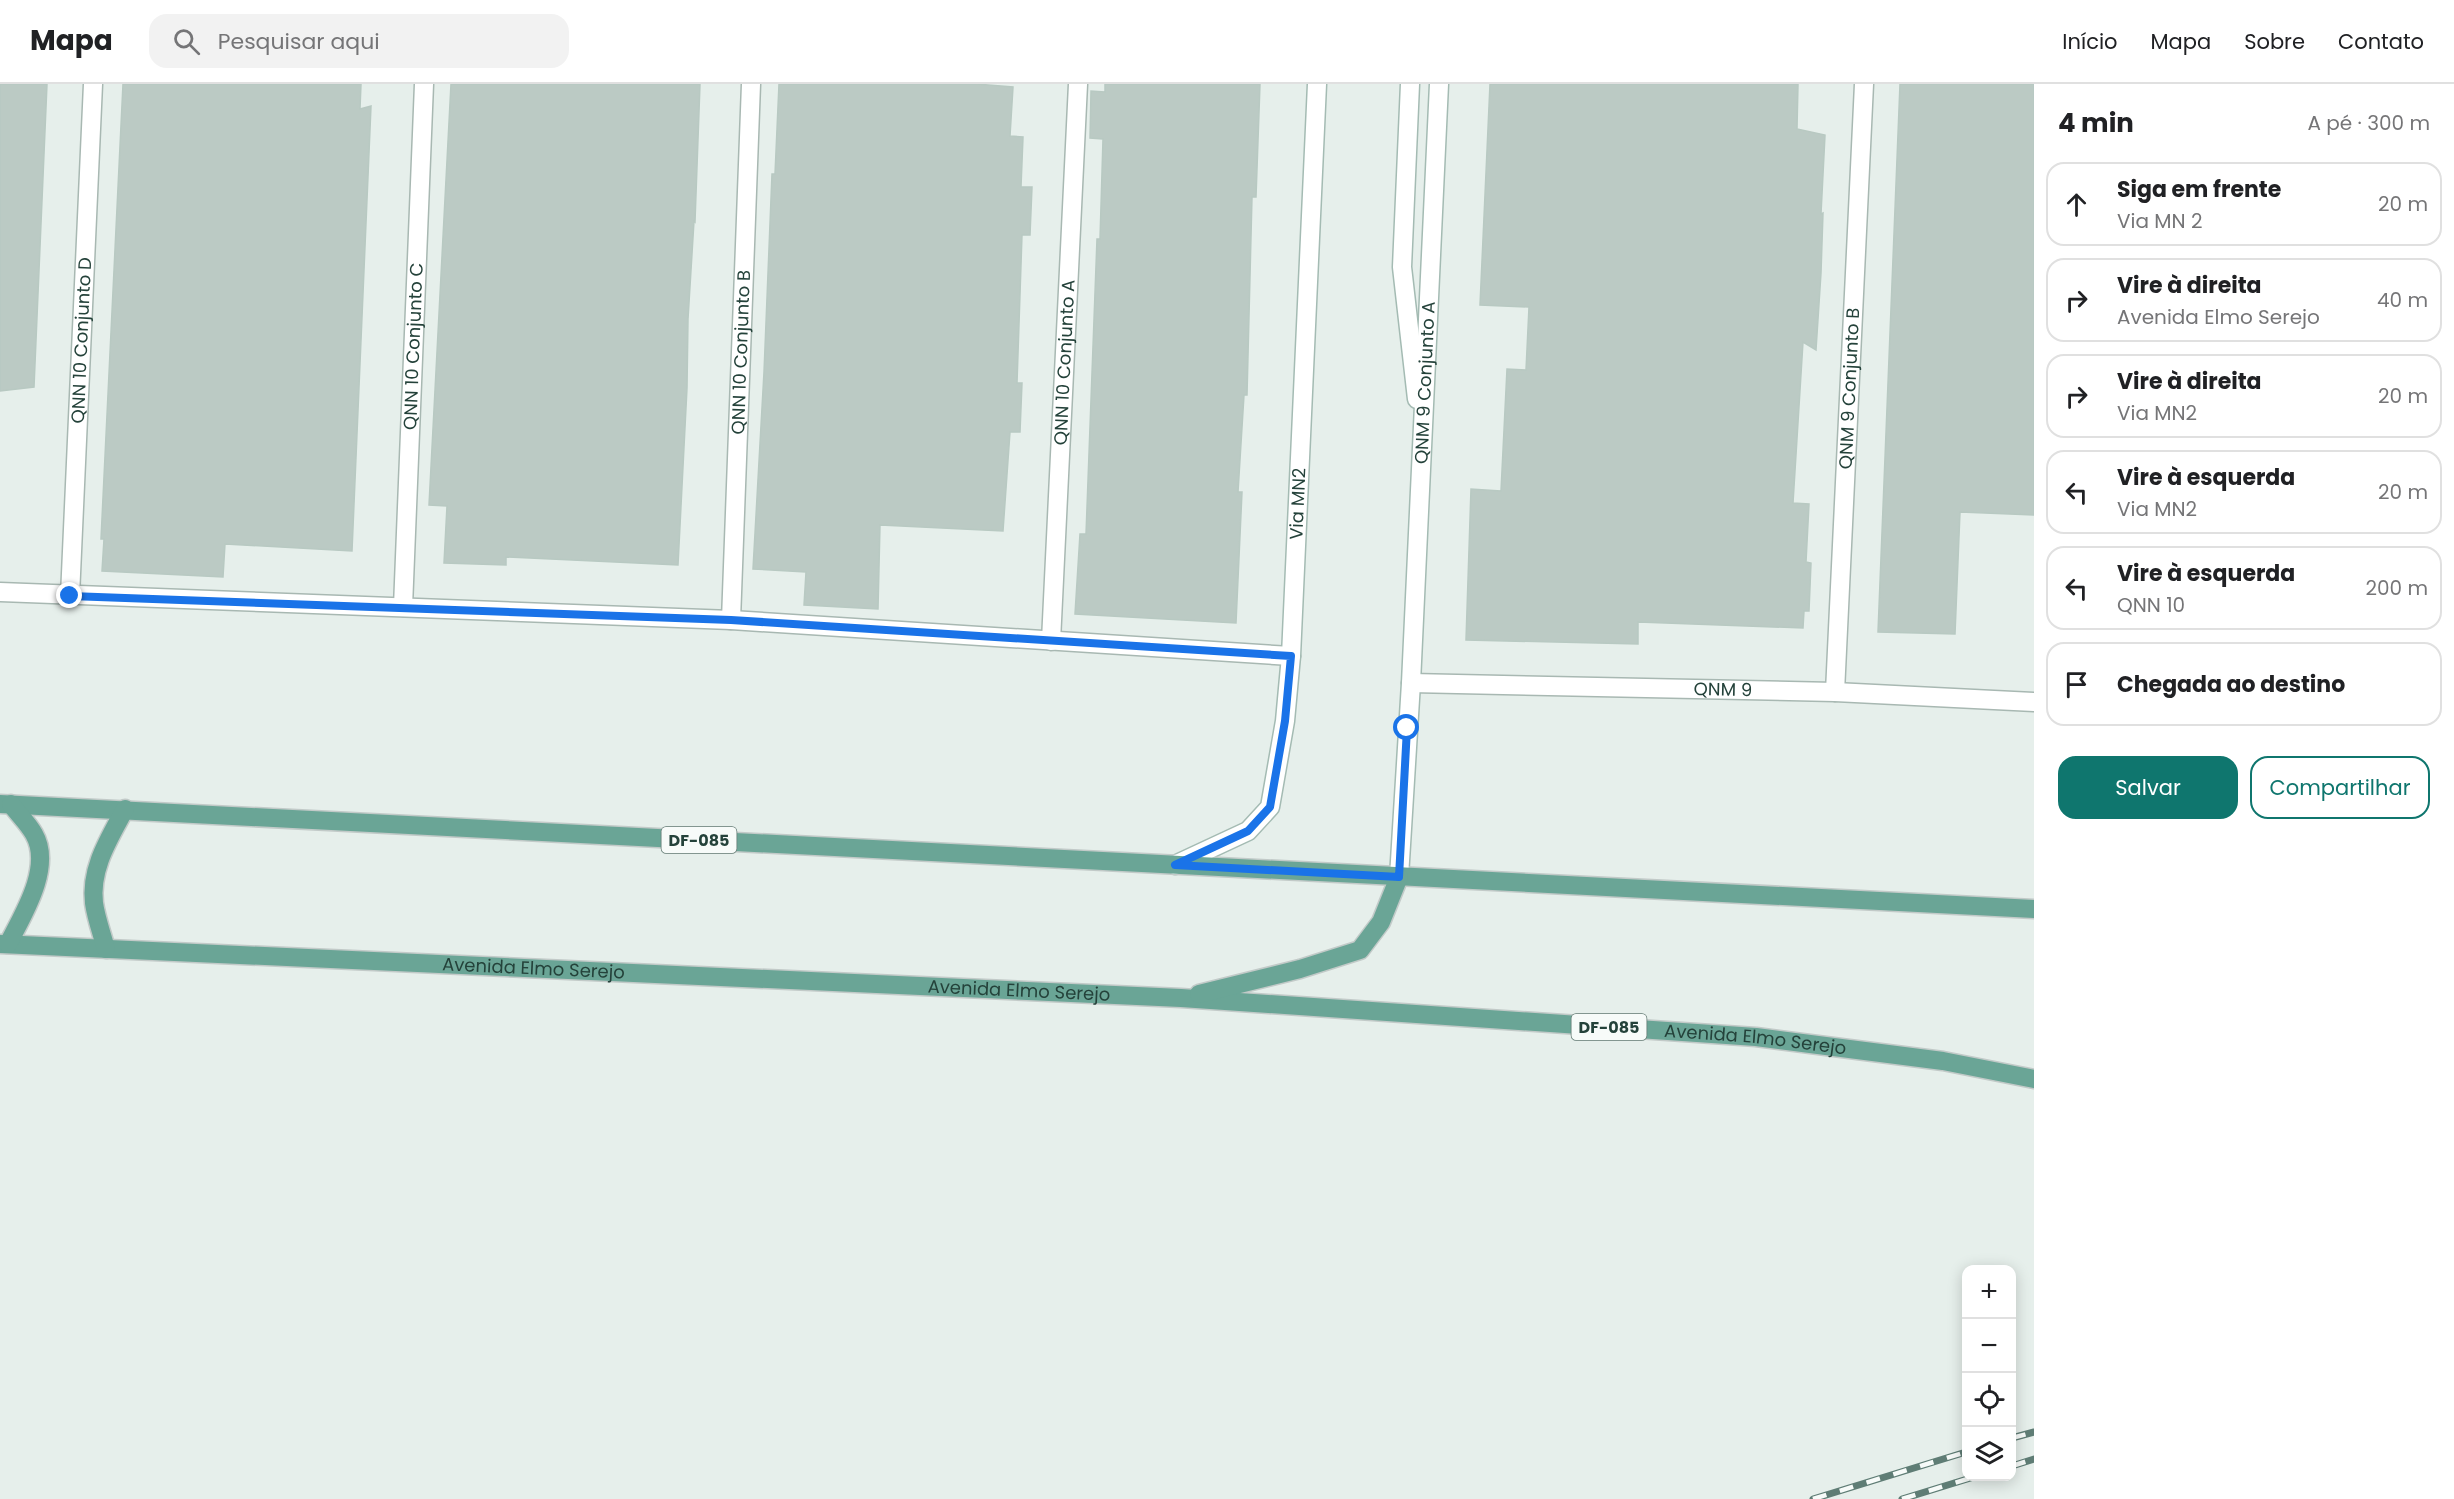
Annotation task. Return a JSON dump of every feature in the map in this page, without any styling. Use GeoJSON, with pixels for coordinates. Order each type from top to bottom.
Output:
{"type":"FeatureCollection","features":[{"type":"Feature","properties":{"kind":"main road","name":"DF-085"},"geometry":{"type":"LineString","coordinates":[[5,804],[2034,909]]}},
{"type":"Feature","properties":{"kind":"main road"},"geometry":{"type":"LineString","coordinates":[[4,944],[32,897],[39,863],[35,835],[5,804]]}},
{"type":"Feature","properties":{"kind":"main road"},"geometry":{"type":"LineString","coordinates":[[106,949],[94,904],[94,883],[99,858],[125,809]]}},
{"type":"Feature","properties":{"kind":"main road"},"geometry":{"type":"LineString","coordinates":[[1181,998],[1300,969],[1360,950],[1381,922],[1399,877]]}},
{"type":"Feature","properties":{"kind":"main road","name":"Avenida Elmo Serejo"},"geometry":{"type":"LineString","coordinates":[[4,944],[1181,998],[1756,1037],[1943,1061],[2034,1079]]}},
{"type":"Feature","properties":{"kind":"street","name":"QNN 10 Conjunto D"},"geometry":{"type":"LineString","coordinates":[[70,596],[93,84]]}},
{"type":"Feature","properties":{"kind":"street","name":"QNN 10 Conjunto C"},"geometry":{"type":"LineString","coordinates":[[403,607],[424,84]]}},
{"type":"Feature","properties":{"kind":"street","name":"QNN 10 Conjunto B"},"geometry":{"type":"LineString","coordinates":[[731,620],[751,84]]}},
{"type":"Feature","properties":{"kind":"street","name":"QNN 10 Conjunto A"},"geometry":{"type":"LineString","coordinates":[[1051,640],[1078,84]]}},
{"type":"Feature","properties":{"kind":"street","name":"Via MN2"},"geometry":{"type":"LineString","coordinates":[[1175,865],[1248,831],[1270,807],[1285,721],[1291,656],[1317,84]]}},
{"type":"Feature","properties":{"kind":"street"},"geometry":{"type":"LineString","coordinates":[[1410,84],[1402,267],[1423,455]]}},
{"type":"Feature","properties":{"kind":"street","name":"QNM 9 Conjunto A"},"geometry":{"type":"LineString","coordinates":[[1399,877],[1412,683],[1439,84]]}},
{"type":"Feature","properties":{"kind":"street","name":"QNM 9 Conjunto B"},"geometry":{"type":"LineString","coordinates":[[1835,692],[1864,84]]}},
{"type":"Feature","properties":{"kind":"street"},"geometry":{"type":"LineString","coordinates":[[0,592],[731,620],[1291,656]]}},
{"type":"Feature","properties":{"kind":"street","name":"QNM 9"},"geometry":{"type":"LineString","coordinates":[[1412,683],[1835,692],[2034,702]]}},
{"type":"Feature","properties":{"kind":"building"},"geometry":{"type":"Polygon","coordinates":[[[0,84],[47,84],[34,387],[0,391],[0,84]]]}},
{"type":"Feature","properties":{"kind":"building"},"geometry":{"type":"Polygon","coordinates":[[[123,84],[361,84],[360,109],[371,106],[352,551],[225,544],[223,577],[102,571],[104,539],[101,539],[123,84]]]}},
{"type":"Feature","properties":{"kind":"building"},"geometry":{"type":"Polygon","coordinates":[[[451,84],[700,84],[678,565],[506,557],[506,565],[444,563],[447,506],[429,505],[451,84]]]}},
{"type":"Feature","properties":{"kind":"building"},"geometry":{"type":"Polygon","coordinates":[[[779,84],[976,84],[1013,87],[1010,136],[1023,137],[1021,187],[1032,187],[1030,235],[1022,235],[1017,383],[1022,383],[1020,432],[1010,432],[1003,531],[880,525],[878,609],[804,605],[806,572],[753,569],[772,174],[775,174],[779,84]]]}},
{"type":"Feature","properties":{"kind":"building"},"geometry":{"type":"Polygon","coordinates":[[[1105,84],[1260,84],[1256,197],[1252,197],[1247,395],[1244,395],[1238,492],[1242,492],[1236,623],[1075,614],[1080,534],[1086,534],[1097,239],[1100,239],[1103,139],[1090,138],[1091,91],[1105,92],[1105,84]]]}},
{"type":"Feature","properties":{"kind":"building"},"geometry":{"type":"Polygon","coordinates":[[[1490,84],[1798,84],[1797,129],[1825,135],[1816,350],[1803,342],[1793,503],[1809,504],[1806,562],[1811,563],[1809,611],[1804,611],[1803,628],[1638,622],[1638,644],[1466,640],[1471,489],[1501,491],[1507,369],[1526,370],[1529,307],[1480,305],[1490,84]]]}},
{"type":"Feature","properties":{"kind":"building"},"geometry":{"type":"Polygon","coordinates":[[[1900,84],[2034,84],[2034,515],[1960,512],[1955,634],[1878,632],[1900,84]]]}},
{"type":"Feature","properties":{"kind":"railway"},"geometry":{"type":"LineString","coordinates":[[2016,1437],[2034,1432]]}},
{"type":"Feature","properties":{"kind":"railway"},"geometry":{"type":"LineString","coordinates":[[1813,1499],[1962,1453]]}},
{"type":"Feature","properties":{"kind":"railway"},"geometry":{"type":"LineString","coordinates":[[2016,1465],[2034,1459]]}},
{"type":"Feature","properties":{"kind":"railway"},"geometry":{"type":"LineString","coordinates":[[1902,1499],[1962,1481]]}},
{"type":"Feature","properties":{"kind":"route"},"geometry":{"type":"LineString","coordinates":[[70,596],[731,620],[1291,656],[1285,721],[1270,807],[1248,831],[1175,865],[1399,877],[1407,728]]}}]}
